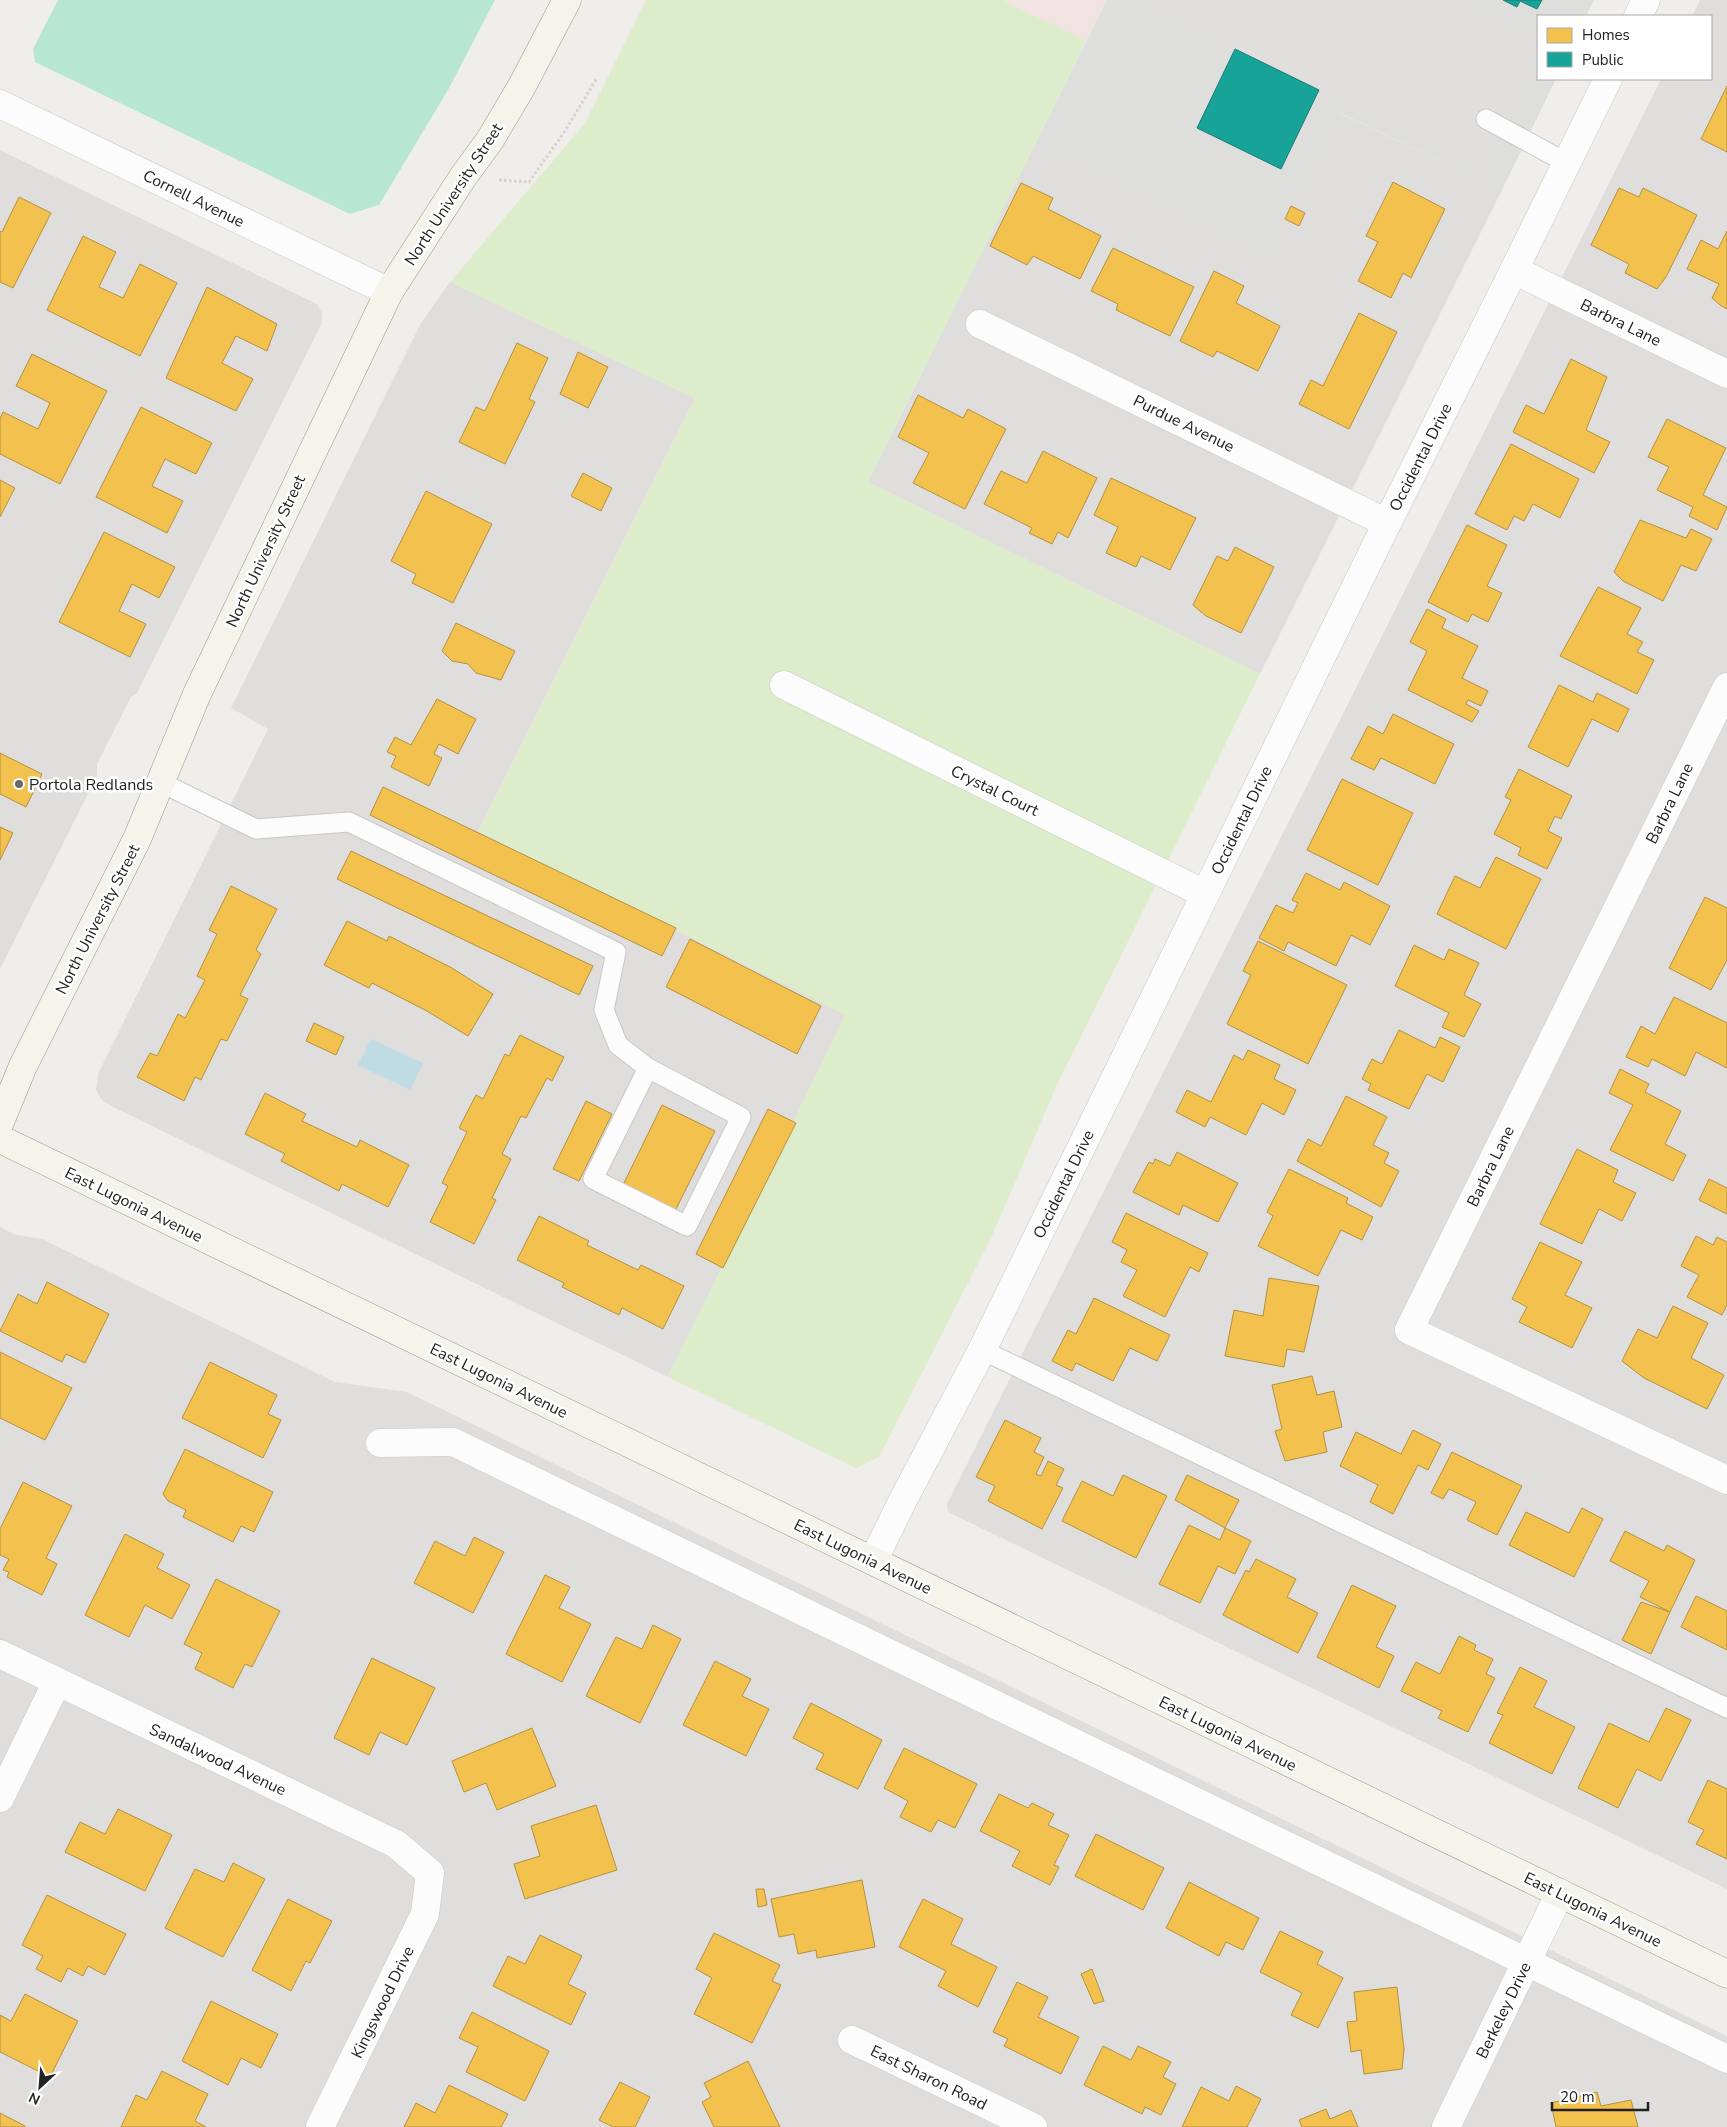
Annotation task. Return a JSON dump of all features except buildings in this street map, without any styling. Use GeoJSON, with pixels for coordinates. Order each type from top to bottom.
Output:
{"type":"FeatureCollection","features":[{"type":"Feature","properties":{"kind":"main road","name":"North University Street"},"geometry":{"type":"LineString","coordinates":[[0,1122],[23,1066],[137,839],[162,783],[170,755],[197,694],[388,292],[463,177],[490,140],[522,86],[567,0]]}},
{"type":"Feature","properties":{"kind":"main road","name":"East Lugonia Avenue"},"geometry":{"type":"LineString","coordinates":[[0,1139],[1727,1974]]}},
{"type":"Feature","properties":{"kind":"street"},"geometry":{"type":"LineString","coordinates":[[1638,15],[1646,0]]}},
{"type":"Feature","properties":{"kind":"street","name":"Occidental Drive"},"geometry":{"type":"LineString","coordinates":[[873,1561],[982,1350],[1387,523],[1608,80]]}},
{"type":"Feature","properties":{"kind":"street","name":"Cornell Avenue"},"geometry":{"type":"LineString","coordinates":[[0,104],[388,292]]}},
{"type":"Feature","properties":{"kind":"street","name":"Barbra Lane"},"geometry":{"type":"LineString","coordinates":[[1514,270],[1727,374]]}},
{"type":"Feature","properties":{"kind":"street","name":"Purdue Avenue"},"geometry":{"type":"LineString","coordinates":[[980,324],[1387,523]]}},
{"type":"Feature","properties":{"kind":"street","name":"Crystal Court"},"geometry":{"type":"LineString","coordinates":[[784,685],[1205,894]]}},
{"type":"Feature","properties":{"kind":"street","name":"Barbra Lane"},"geometry":{"type":"LineString","coordinates":[[1727,687],[1409,1330],[1727,1480]]}},
{"type":"Feature","properties":{"kind":"street"},"geometry":{"type":"LineString","coordinates":[[380,1443],[453,1442],[1727,2058]]}},
{"type":"Feature","properties":{"kind":"street","name":"Sandalwood Avenue"},"geometry":{"type":"LineString","coordinates":[[0,1654],[396,1844],[430,1873]]}},
{"type":"Feature","properties":{"kind":"street"},"geometry":{"type":"LineString","coordinates":[[0,1798],[57,1682]]}},
{"type":"Feature","properties":{"kind":"street","name":"Kingswood Drive"},"geometry":{"type":"LineString","coordinates":[[320,2127],[425,1914],[430,1873]]}},
{"type":"Feature","properties":{"kind":"street","name":"Berkeley Drive"},"geometry":{"type":"LineString","coordinates":[[1446,2127],[1560,1893]]}},
{"type":"Feature","properties":{"kind":"street","name":"East Sharon Road"},"geometry":{"type":"LineString","coordinates":[[852,2040],[1033,2127]]}},
{"type":"Feature","properties":{"kind":"lane"},"geometry":{"type":"LineString","coordinates":[[1486,119],[1567,163]]}},
{"type":"Feature","properties":{"kind":"lane"},"geometry":{"type":"LineString","coordinates":[[162,783],[256,830],[349,822],[616,952],[604,1010],[618,1044],[648,1068],[741,1118],[687,1226],[593,1180],[648,1068]]}},
{"type":"Feature","properties":{"kind":"lane"},"geometry":{"type":"LineString","coordinates":[[982,1350],[1727,1708]]}},
{"type":"Feature","properties":{"kind":"path"},"geometry":{"type":"LineString","coordinates":[[463,177],[529,182],[597,78]]}},
{"type":"Feature","properties":{"kind":"shaded area"},"geometry":{"type":"Polygon","coordinates":[[[1002,0],[1107,0],[1086,41],[1002,0]]]}},
{"type":"Feature","properties":{"kind":"shaded area"},"geometry":{"type":"Polygon","coordinates":[[[1107,0],[1594,0],[1586,15],[1537,15],[1537,80],[1556,80],[1502,190],[1340,113],[1266,257],[1035,144],[1107,0]]]}},
{"type":"Feature","properties":{"kind":"shaded area"},"geometry":{"type":"Polygon","coordinates":[[[1130,0],[1456,0],[1537,40],[1537,72],[1485,175],[1130,0]]]}},
{"type":"Feature","properties":{"kind":"shaded area"},"geometry":{"type":"Polygon","coordinates":[[[1700,0],[1727,0],[1727,1889],[948,1512],[947,1504],[1660,80],[1712,80],[1712,15],[1692,15],[1700,0]]]}},
{"type":"Feature","properties":{"kind":"shaded area"},"geometry":{"type":"Polygon","coordinates":[[[1339,113],[1502,190],[1260,674],[868,482],[1035,144],[1266,257],[1339,113]]]}},
{"type":"Feature","properties":{"kind":"shaded area"},"geometry":{"type":"Polygon","coordinates":[[[0,150],[317,304],[322,313],[322,323],[137,693],[131,697],[97,764],[97,776],[0,969],[0,150]]]}},
{"type":"Feature","properties":{"kind":"shaded area"},"geometry":{"type":"Polygon","coordinates":[[[450,282],[695,398],[478,831],[846,1015],[668,1377],[113,1107],[102,1100],[96,1090],[98,1074],[268,729],[231,708],[421,323],[450,282]]]}},
{"type":"Feature","properties":{"kind":"shaded area"},"geometry":{"type":"Polygon","coordinates":[[[0,1227],[16,1235],[42,1239],[335,1382],[407,1392],[1727,2036],[1727,2127],[0,2127],[0,1227]]]}},
{"type":"Feature","properties":{"kind":"green space"},"geometry":{"type":"Polygon","coordinates":[[[58,0],[495,0],[448,90],[379,205],[350,214],[35,62],[33,49],[58,0]]]}},
{"type":"Feature","properties":{"kind":"green space"},"geometry":{"type":"Polygon","coordinates":[[[646,0],[1002,0],[1086,41],[868,482],[1260,674],[1057,1085],[991,1238],[879,1457],[856,1468],[668,1377],[845,1015],[478,831],[695,398],[450,282],[585,123],[646,0]]]}},
{"type":"Feature","properties":{"kind":"water"},"geometry":{"type":"Polygon","coordinates":[[[371,1039],[423,1063],[410,1090],[358,1065],[371,1039]]]}},
{"type":"Feature","properties":{"kind":"place","name":"Portola Redlands"},"geometry":{"type":"Point","coordinates":[19,784]}}]}
